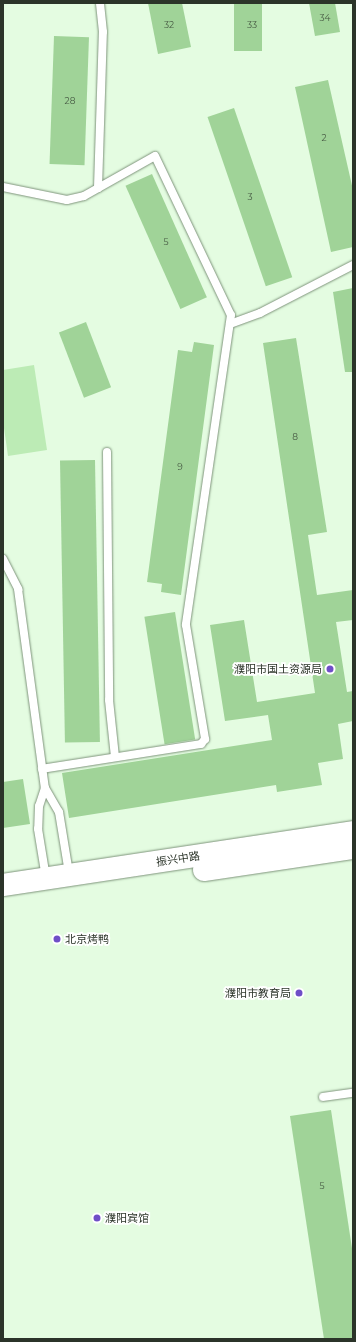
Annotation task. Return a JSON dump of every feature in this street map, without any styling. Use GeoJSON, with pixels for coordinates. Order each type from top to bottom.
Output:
{"type":"FeatureCollection","features":[{"type":"Feature","properties":{"kind":"street","name":"振兴中路"},"geometry":{"type":"LineString","coordinates":[[3,885],[353,832]]}},
{"type":"Feature","properties":{"kind":"street","name":"振兴中路"},"geometry":{"type":"LineString","coordinates":[[3,900],[353,848]]}},
{"type":"Feature","properties":{"kind":"lane"},"geometry":{"type":"LineString","coordinates":[[98,188],[103,32],[100,3]]}},
{"type":"Feature","properties":{"kind":"lane"},"geometry":{"type":"LineString","coordinates":[[3,187],[67,200],[84,196],[155,156],[231,315],[186,625],[205,739],[200,744],[42,769]]}},
{"type":"Feature","properties":{"kind":"lane"},"geometry":{"type":"LineString","coordinates":[[230,324],[260,313],[353,265]]}},
{"type":"Feature","properties":{"kind":"lane"},"geometry":{"type":"LineString","coordinates":[[107,452],[109,700],[116,757]]}},
{"type":"Feature","properties":{"kind":"lane"},"geometry":{"type":"LineString","coordinates":[[3,560],[18,589],[45,788],[59,812],[70,876]]}},
{"type":"Feature","properties":{"kind":"lane"},"geometry":{"type":"LineString","coordinates":[[45,788],[40,806],[38,829],[46,879]]}},
{"type":"Feature","properties":{"kind":"lane"},"geometry":{"type":"LineString","coordinates":[[323,1097],[353,1093]]}},
{"type":"Feature","properties":{"kind":"green space"},"geometry":{"type":"Polygon","coordinates":[[[34,365],[47,450],[8,456],[3,421],[3,370],[34,365]]]}},
{"type":"Feature","properties":{"kind":"building"},"geometry":{"type":"Polygon","coordinates":[[[148,3],[182,3],[191,47],[158,54],[148,3]]]}},
{"type":"Feature","properties":{"kind":"building"},"geometry":{"type":"Polygon","coordinates":[[[234,3],[262,3],[262,51],[234,51],[234,3]]]}},
{"type":"Feature","properties":{"kind":"building"},"geometry":{"type":"Polygon","coordinates":[[[309,3],[335,3],[340,32],[315,36],[309,3]]]}},
{"type":"Feature","properties":{"kind":"building"},"geometry":{"type":"Polygon","coordinates":[[[54,36],[89,37],[85,165],[50,164],[54,36]]]}},
{"type":"Feature","properties":{"kind":"building"},"geometry":{"type":"Polygon","coordinates":[[[328,80],[353,190],[353,247],[331,252],[295,87],[328,80]]]}},
{"type":"Feature","properties":{"kind":"building"},"geometry":{"type":"Polygon","coordinates":[[[234,108],[292,277],[266,286],[208,117],[234,108]]]}},
{"type":"Feature","properties":{"kind":"building"},"geometry":{"type":"Polygon","coordinates":[[[152,174],[207,297],[180,309],[126,186],[152,174]]]}},
{"type":"Feature","properties":{"kind":"building"},"geometry":{"type":"Polygon","coordinates":[[[353,288],[353,372],[345,372],[333,292],[353,288]]]}},
{"type":"Feature","properties":{"kind":"building"},"geometry":{"type":"Polygon","coordinates":[[[86,322],[111,387],[84,398],[59,332],[86,322]]]}},
{"type":"Feature","properties":{"kind":"building"},"geometry":{"type":"Polygon","coordinates":[[[296,338],[327,532],[308,535],[317,595],[353,590],[353,620],[336,622],[347,692],[353,691],[353,721],[338,724],[343,759],[318,763],[322,785],[277,792],[276,785],[69,818],[62,773],[272,740],[268,715],[225,721],[210,625],[244,620],[257,702],[315,693],[263,343],[296,338]]]}},
{"type":"Feature","properties":{"kind":"building"},"geometry":{"type":"Polygon","coordinates":[[[194,342],[214,345],[181,595],[161,592],[162,584],[147,582],[178,350],[192,352],[194,342]]]}},
{"type":"Feature","properties":{"kind":"building"},"geometry":{"type":"Polygon","coordinates":[[[95,460],[100,742],[65,743],[60,461],[95,460]]]}},
{"type":"Feature","properties":{"kind":"building"},"geometry":{"type":"Polygon","coordinates":[[[175,612],[195,739],[165,744],[144,617],[175,612]]]}},
{"type":"Feature","properties":{"kind":"building"},"geometry":{"type":"Polygon","coordinates":[[[23,779],[30,824],[3,828],[3,782],[23,779]]]}},
{"type":"Feature","properties":{"kind":"building"},"geometry":{"type":"Polygon","coordinates":[[[331,1110],[353,1255],[353,1339],[324,1339],[290,1116],[331,1110]]]}},
{"type":"Feature","properties":{"kind":"place","name":"濮阳市国土资源局"},"geometry":{"type":"Point","coordinates":[330,669]}},
{"type":"Feature","properties":{"kind":"place","name":"北京烤鸭"},"geometry":{"type":"Point","coordinates":[57,939]}},
{"type":"Feature","properties":{"kind":"place","name":"濮阳市教育局"},"geometry":{"type":"Point","coordinates":[299,993]}},
{"type":"Feature","properties":{"kind":"place","name":"濮阳宾馆"},"geometry":{"type":"Point","coordinates":[97,1218]}}]}
